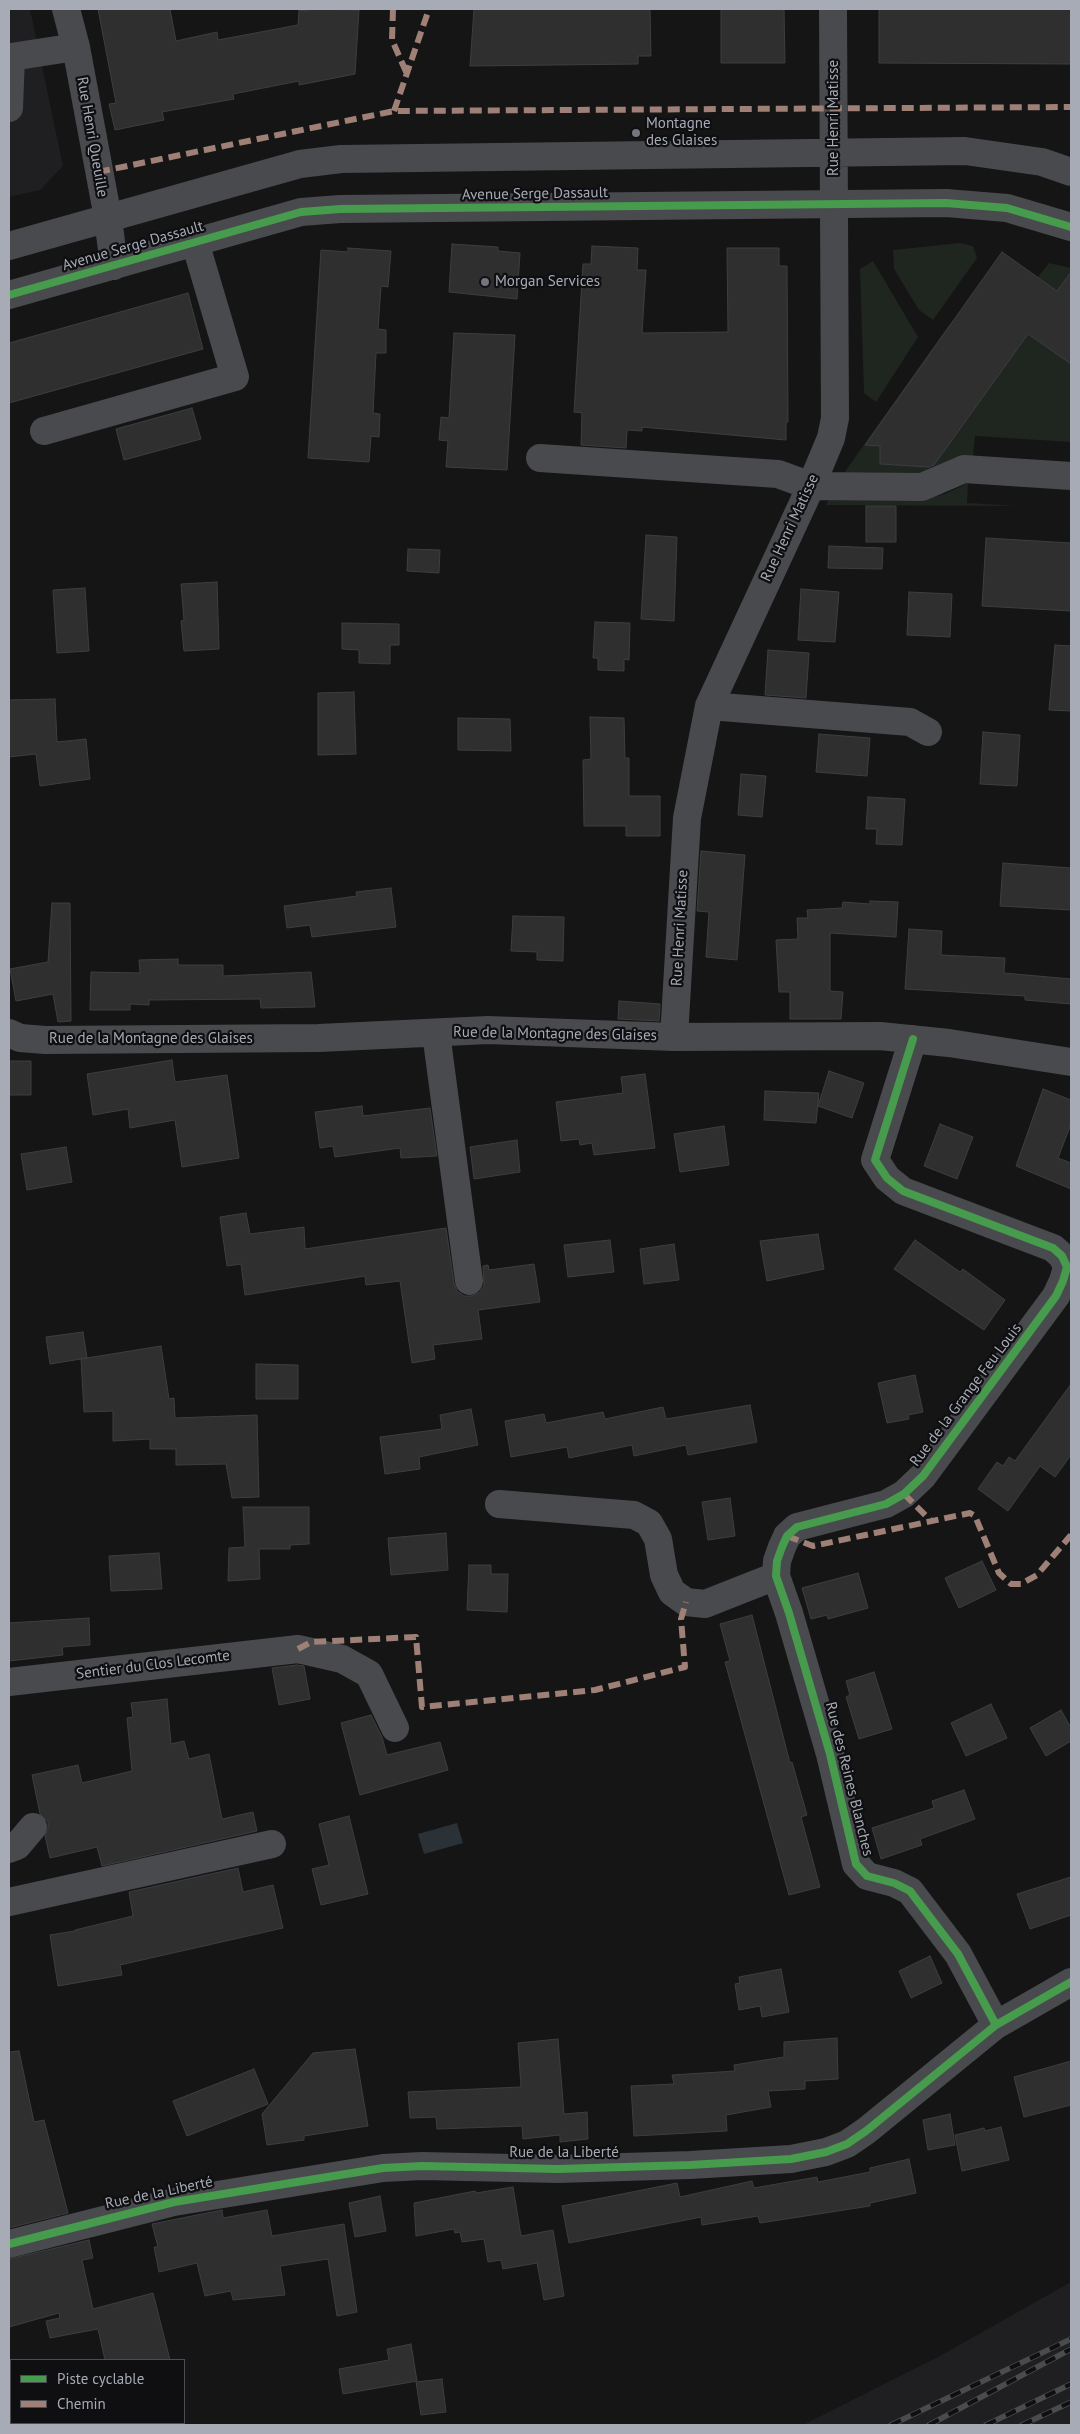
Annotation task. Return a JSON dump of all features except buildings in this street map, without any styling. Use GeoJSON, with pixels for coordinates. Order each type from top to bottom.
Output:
{"type":"FeatureCollection","features":[{"type":"Feature","properties":{"kind":"street","name":"Rue Henri Queuille"},"geometry":{"type":"LineString","coordinates":[[66,9],[76,47],[108,218],[114,266]]}},
{"type":"Feature","properties":{"kind":"street","name":"Rue Henri Matisse"},"geometry":{"type":"LineString","coordinates":[[674,1037],[687,818],[709,706],[831,438],[835,418],[835,204],[832,153],[834,9]]}},
{"type":"Feature","properties":{"kind":"street"},"geometry":{"type":"LineString","coordinates":[[9,108],[10,55],[76,47]]}},
{"type":"Feature","properties":{"kind":"street"},"geometry":{"type":"LineString","coordinates":[[9,246],[300,164],[342,159],[965,151],[1042,162],[1071,172]]}},
{"type":"Feature","properties":{"kind":"street","name":"Avenue Serge Dassault"},"geometry":{"type":"LineString","coordinates":[[9,296],[301,212],[340,209],[975,204],[1015,210],[1071,227]]}},
{"type":"Feature","properties":{"kind":"street"},"geometry":{"type":"LineString","coordinates":[[44,431],[235,377],[195,242]]}},
{"type":"Feature","properties":{"kind":"street"},"geometry":{"type":"LineString","coordinates":[[540,458],[778,474],[810,486],[922,487],[964,469],[1071,476]]}},
{"type":"Feature","properties":{"kind":"street"},"geometry":{"type":"LineString","coordinates":[[709,706],[910,722],[928,732]]}},
{"type":"Feature","properties":{"kind":"street","name":"Rue de la Montagne des Glaises"},"geometry":{"type":"LineString","coordinates":[[9,1033],[20,1038],[55,1040],[319,1038],[488,1030],[674,1037],[880,1036],[1071,1062]]}},
{"type":"Feature","properties":{"kind":"street"},"geometry":{"type":"LineString","coordinates":[[436,1033],[469,1281]]}},
{"type":"Feature","properties":{"kind":"street","name":"Rue de la Grange Feu Louis"},"geometry":{"type":"LineString","coordinates":[[776,1576],[777,1561],[782,1547],[787,1536],[797,1527],[886,1504],[904,1494],[923,1476],[1056,1296],[1069,1266],[1053,1248],[902,1191],[883,1172],[875,1160],[913,1039]]}},
{"type":"Feature","properties":{"kind":"street"},"geometry":{"type":"LineString","coordinates":[[499,1504],[634,1515],[650,1523],[658,1539],[664,1575],[668,1584],[672,1592],[686,1602],[704,1604],[776,1576]]}},
{"type":"Feature","properties":{"kind":"street","name":"Rue des Reines Blanches"},"geometry":{"type":"LineString","coordinates":[[776,1576],[789,1613],[830,1754],[856,1864],[867,1876],[894,1883],[910,1891],[958,1954],[996,2025]]}},
{"type":"Feature","properties":{"kind":"street","name":"Sentier du Clos Lecomte"},"geometry":{"type":"LineString","coordinates":[[9,1682],[298,1649],[342,1659],[369,1674],[395,1728]]}},
{"type":"Feature","properties":{"kind":"street"},"geometry":{"type":"LineString","coordinates":[[9,1849],[17,1846],[33,1827]]}},
{"type":"Feature","properties":{"kind":"street"},"geometry":{"type":"LineString","coordinates":[[9,1902],[272,1844]]}},
{"type":"Feature","properties":{"kind":"street","name":"Rue de la Liberté"},"geometry":{"type":"LineString","coordinates":[[9,2244],[174,2202],[383,2168],[422,2166],[558,2169],[690,2165],[791,2159],[826,2152],[847,2144],[866,2131],[996,2025],[1071,1982]]}},
{"type":"Feature","properties":{"kind":"shaded area"},"geometry":{"type":"Polygon","coordinates":[[[9,9],[30,9],[63,166],[40,190],[9,197],[9,9]]]}},
{"type":"Feature","properties":{"kind":"shaded area"},"geometry":{"type":"Polygon","coordinates":[[[960,243],[973,246],[977,258],[933,320],[919,310],[894,269],[893,250],[960,243]]]}},
{"type":"Feature","properties":{"kind":"shaded area"},"geometry":{"type":"Polygon","coordinates":[[[873,261],[918,337],[876,402],[864,393],[860,269],[873,261]]]}},
{"type":"Feature","properties":{"kind":"shaded area"},"geometry":{"type":"Polygon","coordinates":[[[1049,263],[1071,268],[1071,282],[1066,279],[1057,291],[1038,277],[1049,263]]]}},
{"type":"Feature","properties":{"kind":"shaded area"},"geometry":{"type":"Polygon","coordinates":[[[951,324],[881,436],[880,464],[932,467],[1028,334],[1071,364],[1071,442],[975,436],[973,457],[922,475],[844,473],[949,325],[951,324]]]}},
{"type":"Feature","properties":{"kind":"shaded area"},"geometry":{"type":"Polygon","coordinates":[[[968,483],[967,503],[1018,506],[826,505],[830,498],[924,499],[945,494],[968,483]]]}},
{"type":"Feature","properties":{"kind":"shaded area"},"geometry":{"type":"Polygon","coordinates":[[[457,1823],[463,1843],[424,1854],[418,1834],[457,1823]]]}},
{"type":"Feature","properties":{"kind":"shaded area"},"geometry":{"type":"Polygon","coordinates":[[[1071,2282],[1071,2425],[803,2425],[938,2357],[1071,2282]]]}},
{"type":"Feature","properties":{"kind":"railway"},"geometry":{"type":"LineString","coordinates":[[891,2425],[1071,2339]]}},
{"type":"Feature","properties":{"kind":"railway"},"geometry":{"type":"LineString","coordinates":[[929,2425],[1071,2349]]}},
{"type":"Feature","properties":{"kind":"railway"},"geometry":{"type":"LineString","coordinates":[[986,2425],[1071,2384]]}},
{"type":"Feature","properties":{"kind":"railway"},"geometry":{"type":"LineString","coordinates":[[1022,2425],[1071,2402]]}},
{"type":"Feature","properties":{"kind":"marked path"},"geometry":{"type":"LineString","coordinates":[[393,9],[392,40],[407,74]]}},
{"type":"Feature","properties":{"kind":"marked path"},"geometry":{"type":"LineString","coordinates":[[394,111],[429,9]]}},
{"type":"Feature","properties":{"kind":"marked path"},"geometry":{"type":"LineString","coordinates":[[98,172],[394,111],[1071,107]]}},
{"type":"Feature","properties":{"kind":"marked path"},"geometry":{"type":"LineString","coordinates":[[904,1494],[932,1522]]}},
{"type":"Feature","properties":{"kind":"marked path"},"geometry":{"type":"LineString","coordinates":[[787,1536],[813,1546],[970,1513],[975,1516],[999,1573],[1011,1584],[1021,1584],[1037,1575],[1071,1535]]}},
{"type":"Feature","properties":{"kind":"marked path"},"geometry":{"type":"LineString","coordinates":[[298,1649],[311,1642],[416,1637],[422,1707],[595,1690],[685,1667],[681,1619],[686,1602]]}},
{"type":"Feature","properties":{"kind":"cycle path"},"geometry":{"type":"LineString","coordinates":[[9,295],[301,212],[340,209],[946,203],[1007,208],[1071,227]]}},
{"type":"Feature","properties":{"kind":"cycle path"},"geometry":{"type":"LineString","coordinates":[[913,1039],[875,1160],[887,1178],[903,1191],[1053,1248],[1062,1256],[1067,1267],[1056,1296],[923,1476],[904,1494],[886,1504],[797,1527],[787,1536],[782,1547],[777,1561],[776,1576],[789,1613],[830,1754],[856,1864],[867,1876],[894,1883],[910,1891],[958,1954],[996,2025]]}},
{"type":"Feature","properties":{"kind":"cycle path"},"geometry":{"type":"LineString","coordinates":[[9,2244],[174,2202],[383,2168],[422,2166],[558,2169],[690,2165],[791,2159],[826,2152],[847,2144],[866,2131],[996,2025],[1071,1982]]}},
{"type":"Feature","properties":{"kind":"place","name":"Montagne des Glaises"},"geometry":{"type":"Point","coordinates":[636,133]}},
{"type":"Feature","properties":{"kind":"place","name":"Morgan Services"},"geometry":{"type":"Point","coordinates":[485,282]}}]}
